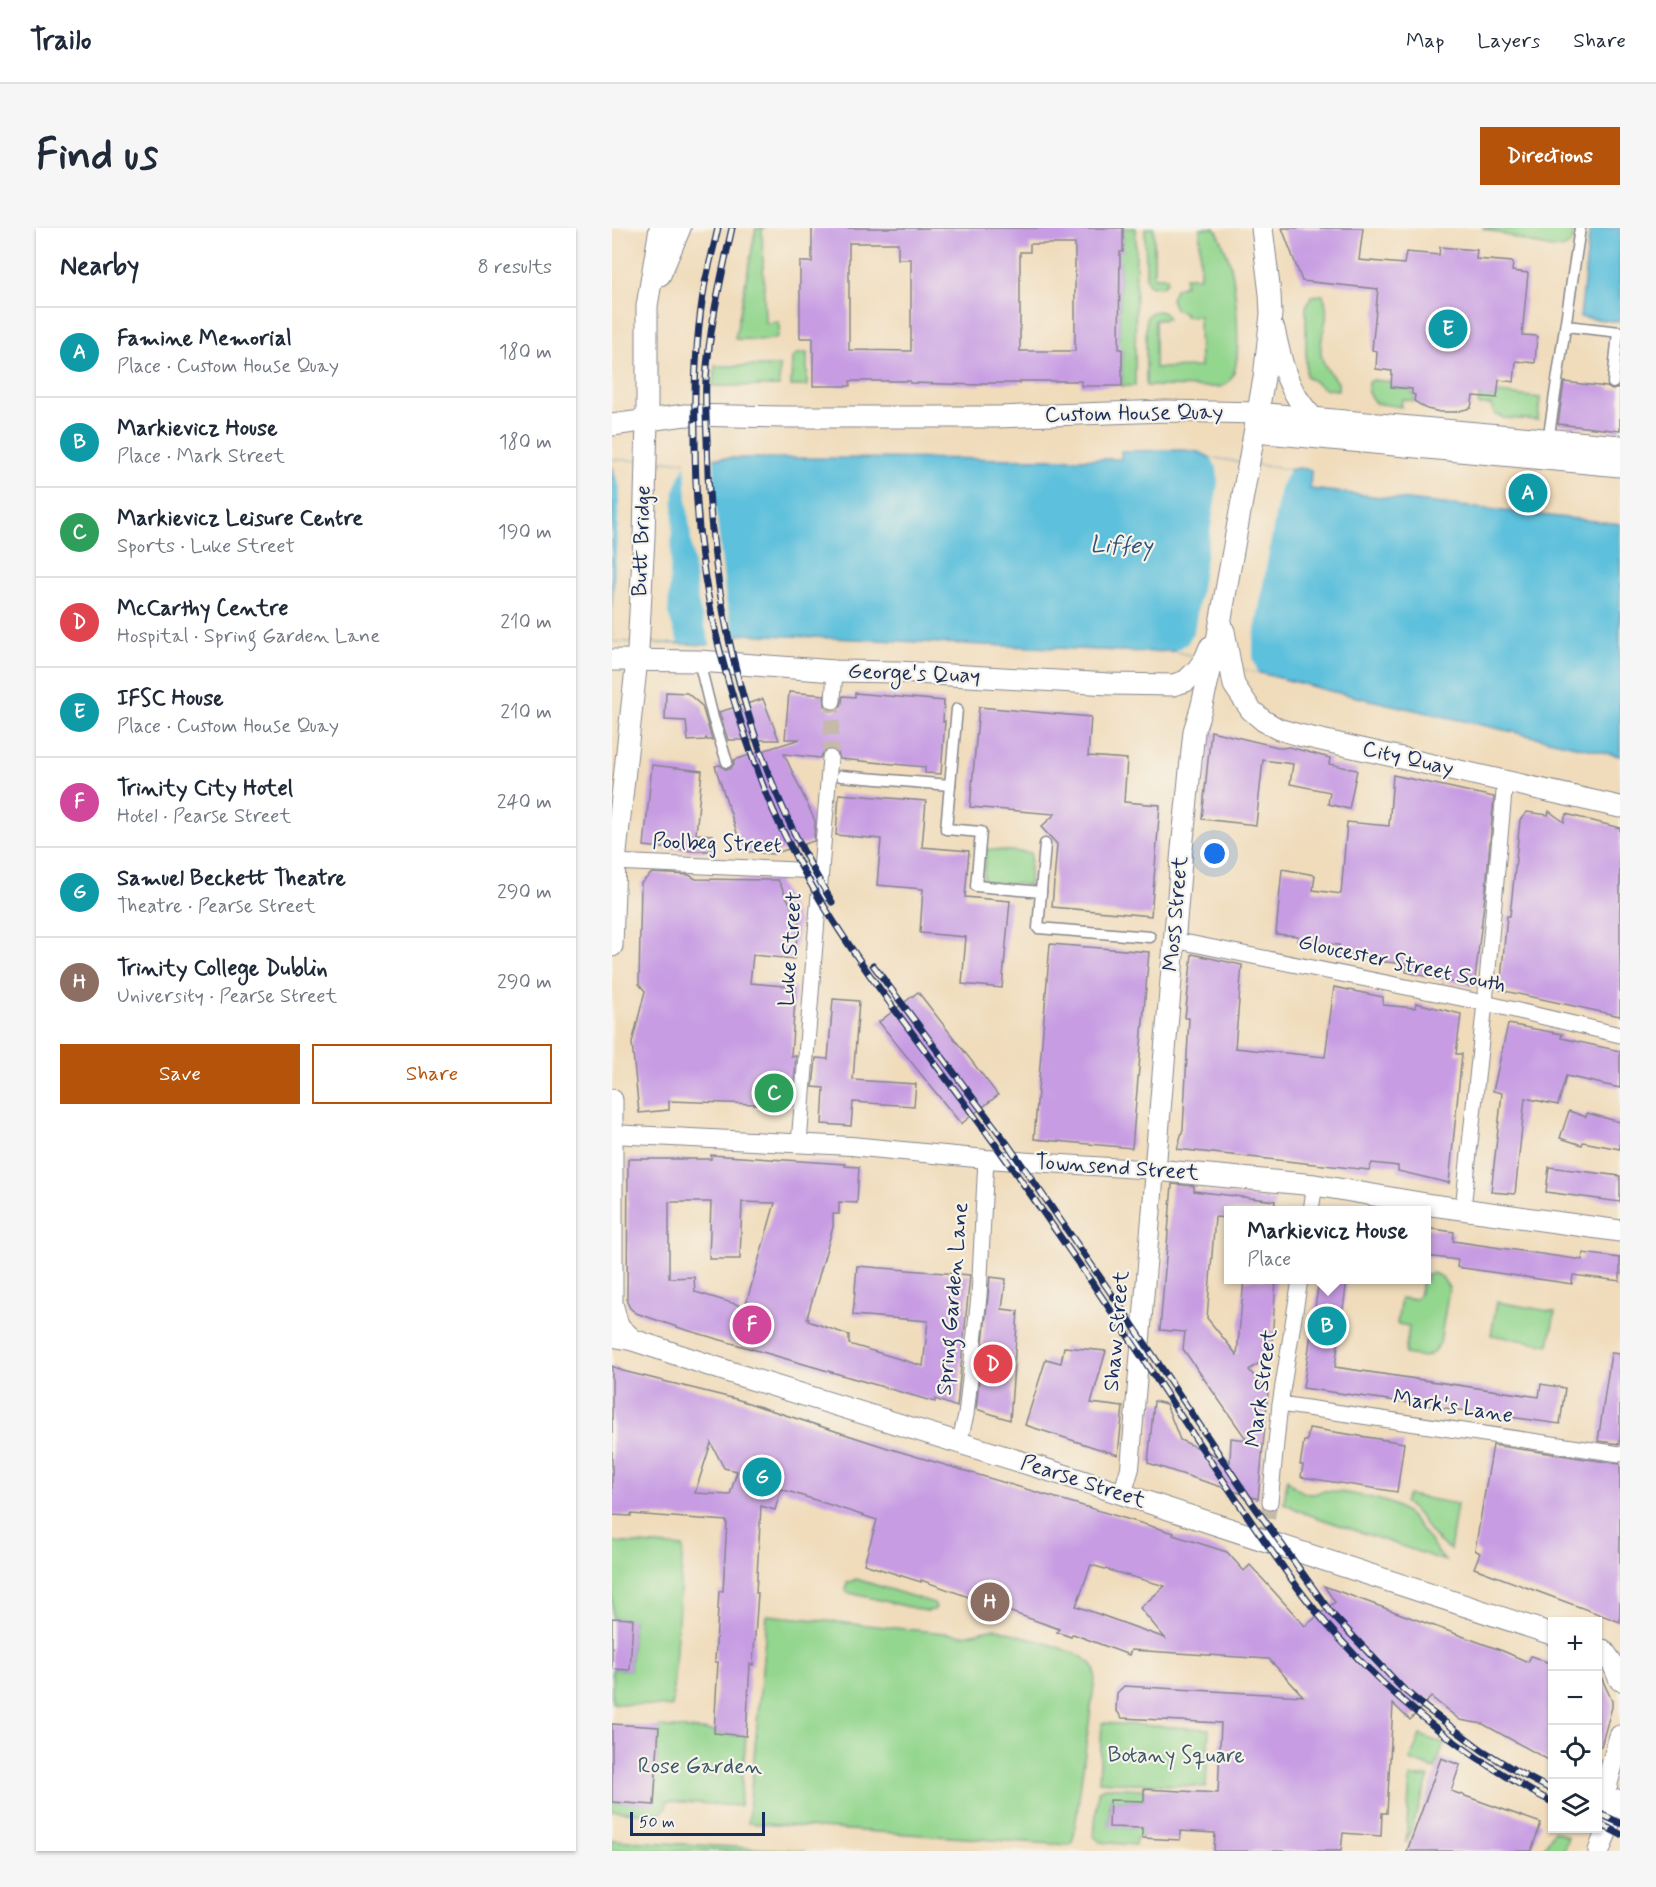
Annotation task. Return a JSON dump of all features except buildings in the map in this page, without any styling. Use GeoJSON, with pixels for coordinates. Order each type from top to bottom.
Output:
{"type":"FeatureCollection","features":[{"type":"Feature","properties":{"kind":"main road"},"geometry":{"type":"LineString","coordinates":[[647,306],[660,228]]}},
{"type":"Feature","properties":{"kind":"main road"},"geometry":{"type":"LineString","coordinates":[[647,306],[680,228]]}},
{"type":"Feature","properties":{"kind":"main road"},"geometry":{"type":"LineString","coordinates":[[1253,228],[1264,256]]}},
{"type":"Feature","properties":{"kind":"main road"},"geometry":{"type":"LineString","coordinates":[[1262,228],[1271,314],[1286,376],[1300,404],[1314,418]]}},
{"type":"Feature","properties":{"kind":"main road","name":"Butt Bridge"},"geometry":{"type":"LineString","coordinates":[[612,946],[613,862],[637,654],[644,537],[647,306]]}},
{"type":"Feature","properties":{"kind":"main road"},"geometry":{"type":"LineString","coordinates":[[1216,662],[1222,616],[1257,422],[1271,314]]}},
{"type":"Feature","properties":{"kind":"main road","name":"Custom House Quay"},"geometry":{"type":"LineString","coordinates":[[612,425],[685,415],[996,417],[1166,411],[1620,466]]}},
{"type":"Feature","properties":{"kind":"main road","name":"Custom House Quay"},"geometry":{"type":"LineString","coordinates":[[1257,422],[1314,418],[1620,446]]}},
{"type":"Feature","properties":{"kind":"main road","name":"George's Quay"},"geometry":{"type":"LineString","coordinates":[[612,660],[637,654],[835,671],[1173,685],[1186,681],[1216,662]]}},
{"type":"Feature","properties":{"kind":"main road","name":"City Quay"},"geometry":{"type":"LineString","coordinates":[[1216,662],[1251,710],[1264,722],[1278,729],[1620,807]]}},
{"type":"Feature","properties":{"kind":"main road","name":"Moss Street"},"geometry":{"type":"LineString","coordinates":[[1155,1170],[1194,731],[1216,662]]}},
{"type":"Feature","properties":{"kind":"main road"},"geometry":{"type":"LineString","coordinates":[[612,1100],[612,1304],[618,1326],[633,1340]]}},
{"type":"Feature","properties":{"kind":"main road","name":"Townsend Street"},"geometry":{"type":"LineString","coordinates":[[1155,1170],[1315,1185],[1462,1209],[1620,1231]]}},
{"type":"Feature","properties":{"kind":"main road","name":"Pearse Street"},"geometry":{"type":"LineString","coordinates":[[612,1336],[633,1340],[959,1443],[1548,1633]]}},
{"type":"Feature","properties":{"kind":"main road"},"geometry":{"type":"LineString","coordinates":[[1607,1652],[1620,1680]]}},
{"type":"Feature","properties":{"kind":"main road"},"geometry":{"type":"LineString","coordinates":[[1602,1802],[1620,1737]]}},
{"type":"Feature","properties":{"kind":"main road"},"geometry":{"type":"LineString","coordinates":[[1599,1851],[1620,1793]]}},
{"type":"Feature","properties":{"kind":"main road"},"geometry":{"type":"LineString","coordinates":[[1586,1851],[1591,1833]]}},
{"type":"Feature","properties":{"kind":"street"},"geometry":{"type":"LineString","coordinates":[[1548,441],[1580,228]]}},
{"type":"Feature","properties":{"kind":"street"},"geometry":{"type":"LineString","coordinates":[[1566,326],[1619,332],[1613,382]]}},
{"type":"Feature","properties":{"kind":"street"},"geometry":{"type":"LineString","coordinates":[[699,661],[727,762]]}},
{"type":"Feature","properties":{"kind":"street"},"geometry":{"type":"LineString","coordinates":[[833,701],[835,671]]}},
{"type":"Feature","properties":{"kind":"street"},"geometry":{"type":"LineString","coordinates":[[957,709],[946,829],[981,832],[976,886],[1041,892]]}},
{"type":"Feature","properties":{"kind":"street","name":"Luke Street"},"geometry":{"type":"LineString","coordinates":[[799,1143],[830,758]]}},
{"type":"Feature","properties":{"kind":"street"},"geometry":{"type":"LineString","coordinates":[[841,776],[950,785]]}},
{"type":"Feature","properties":{"kind":"street"},"geometry":{"type":"LineString","coordinates":[[1462,1209],[1485,1003],[1505,781]]}},
{"type":"Feature","properties":{"kind":"street"},"geometry":{"type":"LineString","coordinates":[[1045,844],[1038,928],[1150,937]]}},
{"type":"Feature","properties":{"kind":"street","name":"Poolbeg Street"},"geometry":{"type":"LineString","coordinates":[[613,862],[820,870]]}},
{"type":"Feature","properties":{"kind":"street","name":"Gloucester Street South"},"geometry":{"type":"LineString","coordinates":[[1174,940],[1485,1003],[1620,1035]]}},
{"type":"Feature","properties":{"kind":"street","name":"Townsend Street"},"geometry":{"type":"LineString","coordinates":[[613,1134],[914,1150],[986,1159],[1155,1170]]}},
{"type":"Feature","properties":{"kind":"street","name":"Spring Garden Lane"},"geometry":{"type":"LineString","coordinates":[[959,1443],[966,1415],[979,1296],[986,1159]]}},
{"type":"Feature","properties":{"kind":"street","name":"Shaw Street"},"geometry":{"type":"LineString","coordinates":[[1122,1495],[1130,1467],[1155,1170]]}},
{"type":"Feature","properties":{"kind":"street"},"geometry":{"type":"LineString","coordinates":[[1312,1206],[1315,1185]]}},
{"type":"Feature","properties":{"kind":"street","name":"Mark Street"},"geometry":{"type":"LineString","coordinates":[[1270,1502],[1280,1404],[1299,1284]]}},
{"type":"Feature","properties":{"kind":"street","name":"Mark's Lane"},"geometry":{"type":"LineString","coordinates":[[1280,1404],[1620,1454]]}},
{"type":"Feature","properties":{"kind":"green space"},"geometry":{"type":"Polygon","coordinates":[[[756,228],[764,228],[762,229],[765,323],[779,322],[779,332],[774,339],[735,339],[756,228]]]}},
{"type":"Feature","properties":{"kind":"green space"},"geometry":{"type":"Polygon","coordinates":[[[1123,228],[1136,228],[1135,386],[1122,386],[1122,349],[1101,349],[1119,339],[1120,262],[1107,252],[1123,251],[1123,228]]]}},
{"type":"Feature","properties":{"kind":"green space"},"geometry":{"type":"Polygon","coordinates":[[[1145,228],[1154,228],[1154,277],[1167,277],[1167,282],[1161,287],[1149,285],[1146,278],[1145,228]]]}},
{"type":"Feature","properties":{"kind":"green space"},"geometry":{"type":"Polygon","coordinates":[[[1200,228],[1215,228],[1230,263],[1238,336],[1233,375],[1228,383],[1219,387],[1146,386],[1146,319],[1151,313],[1157,311],[1163,313],[1168,319],[1155,320],[1155,368],[1200,367],[1199,316],[1185,316],[1185,313],[1175,309],[1171,299],[1175,289],[1185,285],[1185,277],[1200,277],[1200,228]]]}},
{"type":"Feature","properties":{"kind":"green space"},"geometry":{"type":"Polygon","coordinates":[[[1482,228],[1574,228],[1572,243],[1564,248],[1557,248],[1482,228]]]}},
{"type":"Feature","properties":{"kind":"green space"},"geometry":{"type":"Polygon","coordinates":[[[1323,295],[1326,318],[1321,348],[1322,358],[1327,370],[1338,382],[1338,390],[1325,389],[1306,376],[1306,307],[1311,296],[1323,295]]]}},
{"type":"Feature","properties":{"kind":"green space"},"geometry":{"type":"Polygon","coordinates":[[[807,353],[807,386],[791,386],[792,358],[797,354],[807,353]]]}},
{"type":"Feature","properties":{"kind":"green space"},"geometry":{"type":"Polygon","coordinates":[[[715,366],[780,366],[779,386],[713,386],[715,366]]]}},
{"type":"Feature","properties":{"kind":"green space"},"geometry":{"type":"Polygon","coordinates":[[[1373,380],[1391,382],[1391,387],[1412,389],[1412,394],[1415,395],[1414,401],[1402,399],[1401,407],[1375,403],[1368,393],[1368,383],[1373,380]]]}},
{"type":"Feature","properties":{"kind":"green space"},"geometry":{"type":"Polygon","coordinates":[[[1498,393],[1540,398],[1538,420],[1502,418],[1495,415],[1491,405],[1478,405],[1480,396],[1497,398],[1498,393]]]}},
{"type":"Feature","properties":{"kind":"green space"},"geometry":{"type":"Polygon","coordinates":[[[986,849],[1031,853],[1029,885],[983,882],[986,849]]]}},
{"type":"Feature","properties":{"kind":"green space"},"geometry":{"type":"Polygon","coordinates":[[[1431,1273],[1442,1277],[1449,1288],[1440,1343],[1434,1352],[1424,1357],[1405,1354],[1409,1326],[1397,1324],[1401,1298],[1418,1297],[1422,1284],[1431,1284],[1431,1273]]]}},
{"type":"Feature","properties":{"kind":"green space"},"geometry":{"type":"Polygon","coordinates":[[[1497,1302],[1555,1312],[1549,1345],[1491,1335],[1497,1302]]]}},
{"type":"Feature","properties":{"kind":"green space"},"geometry":{"type":"Polygon","coordinates":[[[1287,1479],[1297,1489],[1306,1493],[1337,1492],[1392,1504],[1415,1521],[1445,1561],[1304,1513],[1284,1503],[1287,1479]]]}},
{"type":"Feature","properties":{"kind":"green space"},"geometry":{"type":"Polygon","coordinates":[[[1408,1495],[1457,1504],[1450,1550],[1436,1539],[1417,1514],[1404,1502],[1408,1495]]]}},
{"type":"Feature","properties":{"kind":"green space"},"geometry":{"type":"Polygon","coordinates":[[[612,1542],[683,1547],[672,1707],[612,1703],[612,1669],[630,1670],[633,1620],[612,1618],[612,1542]]]}},
{"type":"Feature","properties":{"kind":"green space"},"geometry":{"type":"Polygon","coordinates":[[[856,1579],[934,1603],[936,1607],[934,1610],[926,1611],[846,1591],[847,1583],[856,1579]]]}},
{"type":"Feature","properties":{"kind":"green space"},"geometry":{"type":"Polygon","coordinates":[[[767,1615],[964,1635],[995,1628],[1052,1645],[1077,1654],[1090,1662],[1095,1670],[1095,1678],[1073,1842],[1069,1845],[748,1823],[767,1615]]]}},
{"type":"Feature","properties":{"kind":"green space","name":"Botany Square"},"geometry":{"type":"Polygon","coordinates":[[[1102,1723],[1209,1729],[1206,1787],[1099,1781],[1102,1723]]]}},
{"type":"Feature","properties":{"kind":"green space","name":"Rose Garden"},"geometry":{"type":"Polygon","coordinates":[[[659,1727],[746,1736],[740,1806],[667,1801],[666,1808],[659,1814],[612,1811],[612,1802],[654,1804],[659,1727]]]}},
{"type":"Feature","properties":{"kind":"green space"},"geometry":{"type":"Polygon","coordinates":[[[1420,1735],[1444,1744],[1435,1769],[1410,1760],[1420,1735]]]}},
{"type":"Feature","properties":{"kind":"green space"},"geometry":{"type":"Polygon","coordinates":[[[1410,1777],[1429,1777],[1406,1844],[1410,1777]]]}},
{"type":"Feature","properties":{"kind":"green space"},"geometry":{"type":"Polygon","coordinates":[[[1104,1787],[1144,1789],[1144,1801],[1110,1800],[1109,1826],[1142,1828],[1142,1838],[1136,1838],[1135,1845],[1100,1842],[1094,1836],[1098,1792],[1104,1787]]]}},
{"type":"Feature","properties":{"kind":"green space"},"geometry":{"type":"Polygon","coordinates":[[[1553,1833],[1568,1837],[1563,1851],[1542,1851],[1553,1833]]]}},
{"type":"Feature","properties":{"kind":"green space"},"geometry":{"type":"Polygon","coordinates":[[[612,1840],[805,1851],[612,1851],[612,1840]]]}},
{"type":"Feature","properties":{"kind":"water"},"geometry":{"type":"Polygon","coordinates":[[[1590,228],[1620,228],[1620,322],[1580,317],[1590,228]]]}},
{"type":"Feature","properties":{"kind":"water","name":"Liffey"},"geometry":{"type":"Polygon","coordinates":[[[1184,450],[1199,452],[1211,458],[1289,470],[1299,468],[1311,470],[1310,489],[1620,524],[1620,756],[1330,691],[1175,651],[1143,652],[743,634],[707,645],[612,641],[612,460],[686,462],[714,458],[1121,459],[1121,451],[1184,450]]]}},
{"type":"Feature","properties":{"kind":"pier"},"geometry":{"type":"Polygon","coordinates":[[[714,455],[715,501],[726,602],[736,639],[711,647],[698,602],[685,464],[674,491],[668,614],[678,643],[612,641],[620,488],[612,460],[685,462],[686,459],[714,455]]]}},
{"type":"Feature","properties":{"kind":"pier"},"geometry":{"type":"Polygon","coordinates":[[[1211,458],[1289,470],[1280,488],[1253,642],[1253,658],[1258,673],[1175,651],[1187,644],[1194,632],[1218,483],[1217,468],[1211,458]]]}},
{"type":"Feature","properties":{"kind":"tunnel"},"geometry":{"type":"LineString","coordinates":[[830,758],[833,701]]}},
{"type":"Feature","properties":{"kind":"tunnel"},"geometry":{"type":"LineString","coordinates":[[1264,1541],[1270,1502]]}},
{"type":"Feature","properties":{"kind":"railway"},"geometry":{"type":"LineString","coordinates":[[718,228],[702,302],[695,376],[696,475],[702,559],[713,622],[735,703],[755,764],[796,858],[850,946],[1027,1189],[1231,1492],[1315,1610],[1361,1662],[1411,1708],[1493,1768],[1548,1800]]}},
{"type":"Feature","properties":{"kind":"railway"},"geometry":{"type":"LineString","coordinates":[[732,228],[713,322],[706,380],[709,499],[715,560],[738,679],[756,737],[777,794],[802,849],[832,902]]}},
{"type":"Feature","properties":{"kind":"railway"},"geometry":{"type":"LineString","coordinates":[[873,965],[1006,1142],[1122,1309],[1247,1496],[1331,1613],[1403,1689],[1426,1708],[1482,1750],[1548,1788]]}},
{"type":"Feature","properties":{"kind":"railway"},"geometry":{"type":"LineString","coordinates":[[1602,1815],[1620,1823]]}},
{"type":"Feature","properties":{"kind":"railway"},"geometry":{"type":"LineString","coordinates":[[1602,1825],[1620,1834]]}},
{"type":"Feature","properties":{"kind":"place","name":"IFSC House"},"geometry":{"type":"Point","coordinates":[1448,329]}},
{"type":"Feature","properties":{"kind":"place","name":"Famine Memorial"},"geometry":{"type":"Point","coordinates":[1528,493]}},
{"type":"Feature","properties":{"kind":"place","name":"Markievicz Leisure Centre"},"geometry":{"type":"Point","coordinates":[774,1093]}},
{"type":"Feature","properties":{"kind":"place","name":"Trinity City Hotel"},"geometry":{"type":"Point","coordinates":[752,1325]}},
{"type":"Feature","properties":{"kind":"place","name":"Markievicz House"},"geometry":{"type":"Point","coordinates":[1327,1326]}},
{"type":"Feature","properties":{"kind":"place","name":"McCarthy Centre"},"geometry":{"type":"Point","coordinates":[993,1364]}},
{"type":"Feature","properties":{"kind":"place","name":"Samuel Beckett Theatre"},"geometry":{"type":"Point","coordinates":[762,1477]}},
{"type":"Feature","properties":{"kind":"place","name":"Trinity College Dublin"},"geometry":{"type":"Point","coordinates":[990,1602]}}]}
